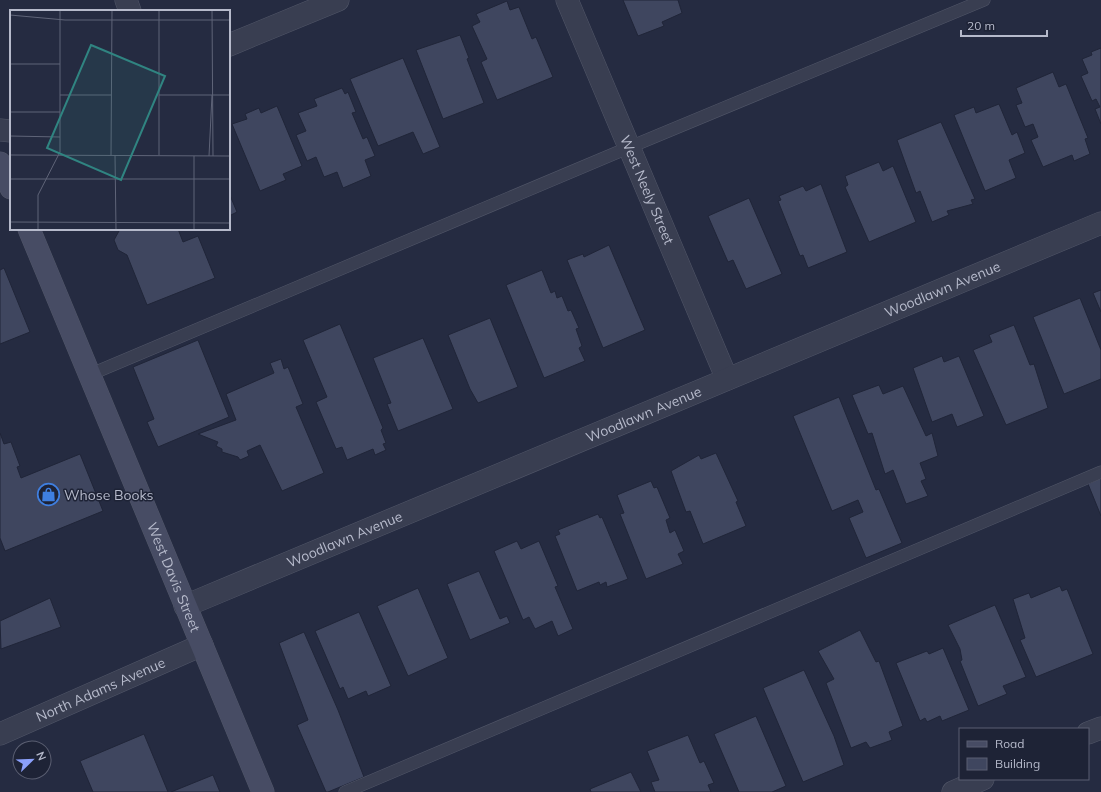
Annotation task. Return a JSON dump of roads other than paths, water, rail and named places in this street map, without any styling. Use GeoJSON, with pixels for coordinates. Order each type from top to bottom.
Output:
{"type":"FeatureCollection","features":[{"type":"Feature","properties":{"kind":"main road"},"geometry":{"type":"LineString","coordinates":[[0,163],[10,186]]}},
{"type":"Feature","properties":{"kind":"main road","name":"West Davis Street"},"geometry":{"type":"LineString","coordinates":[[29,230],[263,792]]}},
{"type":"Feature","properties":{"kind":"street"},"geometry":{"type":"LineString","coordinates":[[126,0],[130,10]]}},
{"type":"Feature","properties":{"kind":"street"},"geometry":{"type":"LineString","coordinates":[[230,45],[338,0]]}},
{"type":"Feature","properties":{"kind":"street","name":"West Neely Street"},"geometry":{"type":"LineString","coordinates":[[568,0],[727,379]]}},
{"type":"Feature","properties":{"kind":"street"},"geometry":{"type":"LineString","coordinates":[[0,130],[10,131]]}},
{"type":"Feature","properties":{"kind":"street","name":"Woodlawn Avenue"},"geometry":{"type":"LineString","coordinates":[[185,606],[1101,222]]}},
{"type":"Feature","properties":{"kind":"street","name":"North Adams Avenue"},"geometry":{"type":"LineString","coordinates":[[0,734],[202,645]]}},
{"type":"Feature","properties":{"kind":"street"},"geometry":{"type":"LineString","coordinates":[[1089,733],[1101,728]]}},
{"type":"Feature","properties":{"kind":"street"},"geometry":{"type":"LineString","coordinates":[[953,792],[981,780]]}},
{"type":"Feature","properties":{"kind":"lane"},"geometry":{"type":"LineString","coordinates":[[89,375],[630,147],[984,0]]}},
{"type":"Feature","properties":{"kind":"lane"},"geometry":{"type":"LineString","coordinates":[[345,792],[1101,472]]}},
{"type":"Feature","properties":{"kind":"place","name":"Whose Books"},"geometry":{"type":"Point","coordinates":[48,495]}}]}
